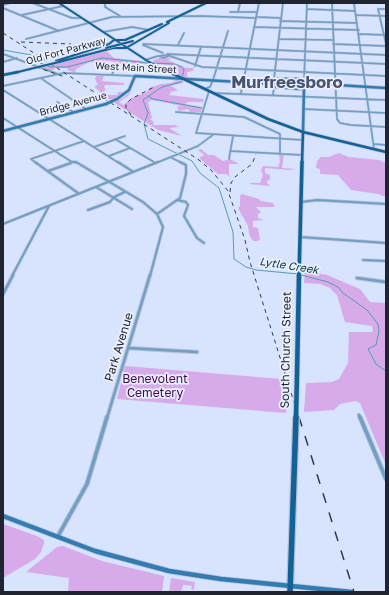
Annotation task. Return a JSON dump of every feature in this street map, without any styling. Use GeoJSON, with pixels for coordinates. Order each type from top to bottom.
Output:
{"type":"FeatureCollection","features":[{"type":"Feature","properties":{"kind":"main road"},"geometry":{"type":"LineString","coordinates":[[59,3],[152,64],[268,120],[303,132],[386,152]]}},
{"type":"Feature","properties":{"kind":"main road"},"geometry":{"type":"LineString","coordinates":[[106,47],[132,41],[206,3]]}},
{"type":"Feature","properties":{"kind":"main road"},"geometry":{"type":"LineString","coordinates":[[186,13],[190,16]]}},
{"type":"Feature","properties":{"kind":"main road"},"geometry":{"type":"LineString","coordinates":[[171,16],[175,18]]}},
{"type":"Feature","properties":{"kind":"main road"},"geometry":{"type":"LineString","coordinates":[[113,48],[125,40],[181,16]]}},
{"type":"Feature","properties":{"kind":"main road"},"geometry":{"type":"LineString","coordinates":[[57,61],[113,48],[126,48],[132,41],[162,24]]}},
{"type":"Feature","properties":{"kind":"main road"},"geometry":{"type":"LineString","coordinates":[[114,40],[125,40]]}},
{"type":"Feature","properties":{"kind":"main road"},"geometry":{"type":"LineString","coordinates":[[106,47],[112,44],[114,40]]}},
{"type":"Feature","properties":{"kind":"main road","name":"Old Fort Parkway"},"geometry":{"type":"LineString","coordinates":[[3,74],[30,69],[132,41]]}},
{"type":"Feature","properties":{"kind":"main road","name":"South Church Street"},"geometry":{"type":"LineString","coordinates":[[290,589],[303,132]]}},
{"type":"Feature","properties":{"kind":"street"},"geometry":{"type":"LineString","coordinates":[[3,5],[10,3]]}},
{"type":"Feature","properties":{"kind":"street"},"geometry":{"type":"LineString","coordinates":[[33,3],[72,18],[81,18]]}},
{"type":"Feature","properties":{"kind":"street"},"geometry":{"type":"LineString","coordinates":[[105,3],[105,6],[120,17]]}},
{"type":"Feature","properties":{"kind":"street"},"geometry":{"type":"LineString","coordinates":[[238,12],[240,3]]}},
{"type":"Feature","properties":{"kind":"street"},"geometry":{"type":"LineString","coordinates":[[241,93],[259,3]]}},
{"type":"Feature","properties":{"kind":"street"},"geometry":{"type":"LineString","coordinates":[[273,95],[283,3]]}},
{"type":"Feature","properties":{"kind":"street"},"geometry":{"type":"LineString","coordinates":[[274,82],[300,89],[304,84],[307,3]]}},
{"type":"Feature","properties":{"kind":"street"},"geometry":{"type":"LineString","coordinates":[[332,3],[337,119],[343,124],[386,127]]}},
{"type":"Feature","properties":{"kind":"street"},"geometry":{"type":"LineString","coordinates":[[354,3],[371,112],[374,149]]}},
{"type":"Feature","properties":{"kind":"street"},"geometry":{"type":"LineString","coordinates":[[21,15],[63,6]]}},
{"type":"Feature","properties":{"kind":"street"},"geometry":{"type":"LineString","coordinates":[[3,8],[59,31]]}},
{"type":"Feature","properties":{"kind":"street"},"geometry":{"type":"LineString","coordinates":[[307,9],[355,11]]}},
{"type":"Feature","properties":{"kind":"street"},"geometry":{"type":"LineString","coordinates":[[333,44],[386,45],[378,10],[384,9]]}},
{"type":"Feature","properties":{"kind":"street"},"geometry":{"type":"LineString","coordinates":[[230,12],[257,12]]}},
{"type":"Feature","properties":{"kind":"street"},"geometry":{"type":"LineString","coordinates":[[356,15],[386,16]]}},
{"type":"Feature","properties":{"kind":"street"},"geometry":{"type":"LineString","coordinates":[[26,39],[87,22],[120,17],[190,16],[281,18]]}},
{"type":"Feature","properties":{"kind":"street"},"geometry":{"type":"LineString","coordinates":[[280,20],[357,23]]}},
{"type":"Feature","properties":{"kind":"street"},"geometry":{"type":"LineString","coordinates":[[254,27],[359,30]]}},
{"type":"Feature","properties":{"kind":"street"},"geometry":{"type":"LineString","coordinates":[[102,32],[130,28],[150,30]]}},
{"type":"Feature","properties":{"kind":"street"},"geometry":{"type":"LineString","coordinates":[[139,29],[146,31]]}},
{"type":"Feature","properties":{"kind":"street"},"geometry":{"type":"LineString","coordinates":[[204,89],[210,87],[213,80],[228,31]]}},
{"type":"Feature","properties":{"kind":"street"},"geometry":{"type":"LineString","coordinates":[[178,45],[184,33]]}},
{"type":"Feature","properties":{"kind":"street"},"geometry":{"type":"LineString","coordinates":[[360,34],[386,35]]}},
{"type":"Feature","properties":{"kind":"street"},"geometry":{"type":"LineString","coordinates":[[279,38],[333,40]]}},
{"type":"Feature","properties":{"kind":"street"},"geometry":{"type":"LineString","coordinates":[[184,56],[158,52],[143,44],[386,55]]}},
{"type":"Feature","properties":{"kind":"street"},"geometry":{"type":"LineString","coordinates":[[195,66],[201,46]]}},
{"type":"Feature","properties":{"kind":"street"},"geometry":{"type":"LineString","coordinates":[[158,52],[160,53],[159,55],[161,58]]}},
{"type":"Feature","properties":{"kind":"street"},"geometry":{"type":"LineString","coordinates":[[3,54],[58,74]]}},
{"type":"Feature","properties":{"kind":"street"},"geometry":{"type":"LineString","coordinates":[[147,61],[159,55],[165,54],[195,66],[246,70],[386,76]]}},
{"type":"Feature","properties":{"kind":"street"},"geometry":{"type":"LineString","coordinates":[[147,61],[168,56],[198,56],[386,64]]}},
{"type":"Feature","properties":{"kind":"street"},"geometry":{"type":"LineString","coordinates":[[174,56],[178,59]]}},
{"type":"Feature","properties":{"kind":"street"},"geometry":{"type":"LineString","coordinates":[[3,62],[17,58]]}},
{"type":"Feature","properties":{"kind":"street"},"geometry":{"type":"LineString","coordinates":[[112,75],[116,63]]}},
{"type":"Feature","properties":{"kind":"street","name":"West Main Street"},"geometry":{"type":"LineString","coordinates":[[3,86],[41,79],[58,74],[274,82]]}},
{"type":"Feature","properties":{"kind":"street","name":"Bridge Avenue"},"geometry":{"type":"LineString","coordinates":[[3,131],[106,104],[126,93],[135,76]]}},
{"type":"Feature","properties":{"kind":"street"},"geometry":{"type":"LineString","coordinates":[[41,79],[86,109]]}},
{"type":"Feature","properties":{"kind":"street"},"geometry":{"type":"LineString","coordinates":[[274,82],[386,88]]}},
{"type":"Feature","properties":{"kind":"street","name":"South Church Street"},"geometry":{"type":"LineString","coordinates":[[303,132],[304,84]]}},
{"type":"Feature","properties":{"kind":"street"},"geometry":{"type":"LineString","coordinates":[[3,90],[132,172]]}},
{"type":"Feature","properties":{"kind":"street"},"geometry":{"type":"LineString","coordinates":[[303,140],[196,133],[202,113],[211,92],[386,100]]}},
{"type":"Feature","properties":{"kind":"street"},"geometry":{"type":"LineString","coordinates":[[57,102],[73,112]]}},
{"type":"Feature","properties":{"kind":"street"},"geometry":{"type":"LineString","coordinates":[[304,109],[386,113]]}},
{"type":"Feature","properties":{"kind":"street"},"geometry":{"type":"LineString","coordinates":[[176,112],[241,116],[277,132],[281,138],[280,153]]}},
{"type":"Feature","properties":{"kind":"street"},"geometry":{"type":"LineString","coordinates":[[3,118],[72,162],[76,162],[126,192],[157,214],[177,200],[180,196],[187,167],[186,164],[170,157]]}},
{"type":"Feature","properties":{"kind":"street"},"geometry":{"type":"LineString","coordinates":[[3,224],[198,146],[214,134]]}},
{"type":"Feature","properties":{"kind":"street"},"geometry":{"type":"LineString","coordinates":[[94,147],[125,136]]}},
{"type":"Feature","properties":{"kind":"street"},"geometry":{"type":"LineString","coordinates":[[229,159],[233,136]]}},
{"type":"Feature","properties":{"kind":"street"},"geometry":{"type":"LineString","coordinates":[[115,139],[154,163]]}},
{"type":"Feature","properties":{"kind":"street"},"geometry":{"type":"LineString","coordinates":[[78,193],[33,161],[32,158],[85,141]]}},
{"type":"Feature","properties":{"kind":"street"},"geometry":{"type":"LineString","coordinates":[[374,144],[386,144]]}},
{"type":"Feature","properties":{"kind":"street"},"geometry":{"type":"LineString","coordinates":[[109,156],[130,148]]}},
{"type":"Feature","properties":{"kind":"street"},"geometry":{"type":"LineString","coordinates":[[230,151],[302,155]]}},
{"type":"Feature","properties":{"kind":"street"},"geometry":{"type":"LineString","coordinates":[[47,171],[72,162]]}},
{"type":"Feature","properties":{"kind":"street"},"geometry":{"type":"LineString","coordinates":[[96,186],[132,209]]}},
{"type":"Feature","properties":{"kind":"street"},"geometry":{"type":"LineString","coordinates":[[88,210],[110,202],[114,197],[126,192]]}},
{"type":"Feature","properties":{"kind":"street"},"geometry":{"type":"LineString","coordinates":[[177,200],[186,202],[188,206],[184,216],[197,238],[204,243]]}},
{"type":"Feature","properties":{"kind":"street"},"geometry":{"type":"LineString","coordinates":[[301,202],[317,200],[386,204]]}},
{"type":"Feature","properties":{"kind":"street"},"geometry":{"type":"LineString","coordinates":[[3,294],[49,205]]}},
{"type":"Feature","properties":{"kind":"street","name":"Park Avenue"},"geometry":{"type":"LineString","coordinates":[[58,536],[86,484],[160,246],[163,228],[157,214]]}},
{"type":"Feature","properties":{"kind":"street"},"geometry":{"type":"LineString","coordinates":[[300,237],[386,243]]}},
{"type":"Feature","properties":{"kind":"street"},"geometry":{"type":"LineString","coordinates":[[363,260],[386,261]]}},
{"type":"Feature","properties":{"kind":"street"},"geometry":{"type":"LineString","coordinates":[[357,278],[386,282]]}},
{"type":"Feature","properties":{"kind":"street"},"geometry":{"type":"LineString","coordinates":[[128,348],[197,352]]}},
{"type":"Feature","properties":{"kind":"street"},"geometry":{"type":"LineString","coordinates":[[359,415],[386,479]]}},
{"type":"Feature","properties":{"kind":"street"},"geometry":{"type":"LineString","coordinates":[[3,516],[128,561],[169,570],[290,589],[351,592]]}},
{"type":"Feature","properties":{"kind":"green space"},"geometry":{"type":"Polygon","coordinates":[[[107,51],[114,58],[142,61],[148,64],[119,63],[110,61],[90,62],[79,67],[83,67],[77,68],[75,72],[69,71],[67,68],[53,68],[55,70],[46,70],[42,67],[107,51]]]}},
{"type":"Feature","properties":{"kind":"green space"},"geometry":{"type":"Polygon","coordinates":[[[159,58],[172,58],[168,60],[186,68],[194,67],[193,71],[187,72],[187,77],[184,77],[177,74],[179,72],[174,66],[158,64],[152,61],[159,58]]]}},
{"type":"Feature","properties":{"kind":"green space"},"geometry":{"type":"Polygon","coordinates":[[[97,75],[104,76],[102,81],[125,83],[123,85],[105,85],[104,88],[106,89],[104,92],[109,95],[117,95],[118,92],[123,92],[112,100],[106,98],[94,86],[98,85],[95,79],[97,75]]]}},
{"type":"Feature","properties":{"kind":"green space"},"geometry":{"type":"Polygon","coordinates":[[[176,80],[185,82],[171,86],[178,90],[171,92],[169,95],[204,99],[203,102],[189,102],[184,104],[202,107],[201,112],[190,112],[188,109],[179,111],[177,107],[181,106],[152,100],[148,102],[152,118],[150,119],[154,122],[153,125],[175,125],[179,127],[169,128],[182,136],[158,130],[113,102],[123,98],[132,90],[128,96],[119,102],[123,105],[132,98],[147,92],[149,88],[161,84],[172,83],[176,80]]]}},
{"type":"Feature","properties":{"kind":"green space"},"geometry":{"type":"Polygon","coordinates":[[[201,149],[208,155],[214,155],[223,161],[230,159],[239,164],[229,164],[229,175],[232,178],[226,174],[218,174],[199,158],[204,155],[198,150],[201,149]]]}},
{"type":"Feature","properties":{"kind":"green space"},"geometry":{"type":"Polygon","coordinates":[[[339,153],[349,157],[379,160],[386,163],[386,197],[378,194],[351,190],[338,175],[320,174],[320,169],[316,168],[317,161],[321,157],[329,157],[339,153]]]}},
{"type":"Feature","properties":{"kind":"green space"},"geometry":{"type":"Polygon","coordinates":[[[279,154],[284,154],[282,168],[296,169],[265,168],[265,173],[270,175],[270,179],[266,182],[270,186],[249,184],[260,183],[263,175],[261,171],[263,166],[278,167],[280,162],[279,154]]]}},
{"type":"Feature","properties":{"kind":"green space"},"geometry":{"type":"Polygon","coordinates":[[[242,194],[261,201],[273,203],[275,207],[256,207],[261,212],[258,214],[258,218],[264,220],[253,221],[253,227],[258,228],[260,239],[258,241],[253,241],[249,234],[248,226],[238,208],[240,206],[240,196],[242,194]]]}},
{"type":"Feature","properties":{"kind":"green space"},"geometry":{"type":"Polygon","coordinates":[[[305,271],[327,275],[360,289],[370,302],[386,303],[386,465],[360,403],[356,401],[340,404],[334,410],[304,412],[306,383],[332,382],[339,379],[348,363],[349,332],[373,332],[372,326],[345,322],[337,295],[330,288],[320,284],[304,283],[305,271]]]}},
{"type":"Feature","properties":{"kind":"green space","name":"Benevolent Cemetery"},"geometry":{"type":"Polygon","coordinates":[[[125,366],[282,379],[288,397],[286,413],[117,399],[125,366]]]}},
{"type":"Feature","properties":{"kind":"green space"},"geometry":{"type":"Polygon","coordinates":[[[3,524],[37,536],[44,540],[44,543],[41,552],[35,559],[3,578],[3,524]]]}},
{"type":"Feature","properties":{"kind":"green space"},"geometry":{"type":"Polygon","coordinates":[[[63,546],[102,561],[164,576],[162,592],[68,592],[69,578],[26,572],[57,547],[63,546]]]}},
{"type":"Feature","properties":{"kind":"green space"},"geometry":{"type":"Polygon","coordinates":[[[171,578],[195,582],[194,590],[191,589],[192,586],[183,585],[181,592],[169,592],[171,578]]]}},
{"type":"Feature","properties":{"kind":"waterway","name":"Lytle Creek"},"geometry":{"type":"LineString","coordinates":[[3,50],[31,55],[39,60],[40,63],[51,67],[67,67],[102,58],[149,63]]}},
{"type":"Feature","properties":{"kind":"waterway","name":"Lytle Creek"},"geometry":{"type":"LineString","coordinates":[[148,96],[162,87],[181,82],[184,70],[182,67],[174,64],[152,63]]}},
{"type":"Feature","properties":{"kind":"waterway"},"geometry":{"type":"LineString","coordinates":[[148,96],[153,99],[202,108]]}},
{"type":"Feature","properties":{"kind":"waterway","name":"Lytle Creek"},"geometry":{"type":"LineString","coordinates":[[148,96],[143,100],[148,113],[144,124],[148,139],[192,161],[200,173],[219,188],[233,232],[234,259],[246,267],[256,270],[298,274]]}},
{"type":"Feature","properties":{"kind":"waterway","name":"Lytle Creek"},"geometry":{"type":"LineString","coordinates":[[301,275],[328,282],[338,287],[343,293],[367,310],[378,324],[379,331],[376,345],[368,349],[376,364],[386,371]]}},
{"type":"Feature","properties":{"kind":"railway"},"geometry":{"type":"LineString","coordinates":[[3,33],[199,160],[211,170],[228,191],[245,240],[250,262],[299,418]]}},
{"type":"Feature","properties":{"kind":"railway"},"geometry":{"type":"LineString","coordinates":[[21,42],[71,44]]}},
{"type":"Feature","properties":{"kind":"railway"},"geometry":{"type":"LineString","coordinates":[[36,67],[65,77]]}},
{"type":"Feature","properties":{"kind":"railway"},"geometry":{"type":"LineString","coordinates":[[131,115],[126,108],[126,104],[131,99],[156,86]]}},
{"type":"Feature","properties":{"kind":"railway"},"geometry":{"type":"LineString","coordinates":[[230,192],[231,183],[235,177],[252,164],[256,154]]}},
{"type":"Feature","properties":{"kind":"railway"},"geometry":{"type":"LineString","coordinates":[[299,417],[354,592]]}},
{"type":"Feature","properties":{"kind":"district","name":"Murfreesboro"},"geometry":{"type":"Point","coordinates":[287,83]}}]}
